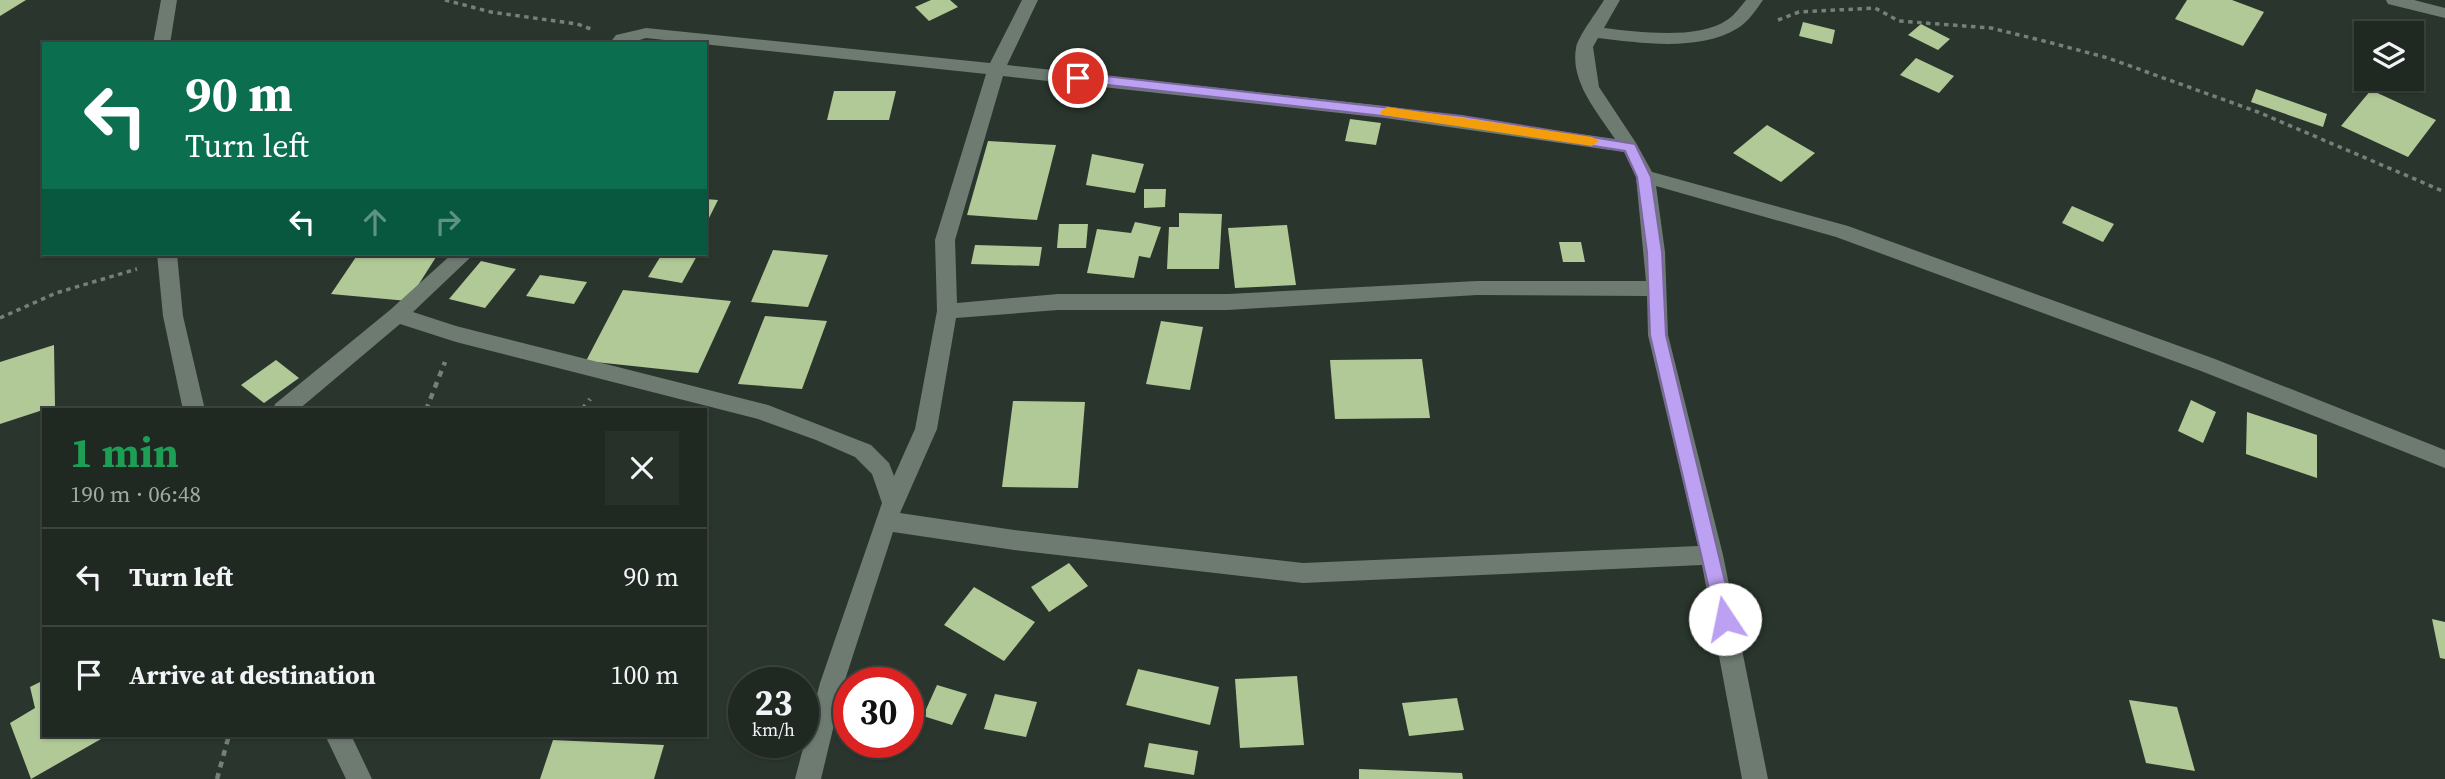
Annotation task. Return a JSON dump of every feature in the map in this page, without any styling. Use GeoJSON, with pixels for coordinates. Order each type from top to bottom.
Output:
{"type":"FeatureCollection","features":[{"type":"Feature","properties":{"kind":"street"},"geometry":{"type":"LineString","coordinates":[[161,42],[169,0]]}},
{"type":"Feature","properties":{"kind":"street"},"geometry":{"type":"LineString","coordinates":[[808,779],[832,682],[889,511],[926,429],[947,311],[945,240],[996,69],[1030,0]]}},
{"type":"Feature","properties":{"kind":"street"},"geometry":{"type":"LineString","coordinates":[[1612,0],[1584,47],[1590,87],[1630,147],[1644,177],[1657,289],[1660,346],[1712,555],[1755,779]]}},
{"type":"Feature","properties":{"kind":"street"},"geometry":{"type":"LineString","coordinates":[[1593,32],[1642,38],[1688,36],[1722,30],[1733,24],[1755,0]]}},
{"type":"Feature","properties":{"kind":"street"},"geometry":{"type":"LineString","coordinates":[[2394,0],[2445,13]]}},
{"type":"Feature","properties":{"kind":"street"},"geometry":{"type":"LineString","coordinates":[[619,41],[646,33],[996,69],[1462,121],[1630,147]]}},
{"type":"Feature","properties":{"kind":"street"},"geometry":{"type":"LineString","coordinates":[[1644,177],[1841,231],[2208,365],[2445,459]]}},
{"type":"Feature","properties":{"kind":"street"},"geometry":{"type":"LineString","coordinates":[[167,256],[173,316],[194,408]]}},
{"type":"Feature","properties":{"kind":"street"},"geometry":{"type":"LineString","coordinates":[[285,408],[397,315],[462,256]]}},
{"type":"Feature","properties":{"kind":"street"},"geometry":{"type":"LineString","coordinates":[[947,311],[1058,302],[1228,302],[1342,293],[1477,288],[1657,289]]}},
{"type":"Feature","properties":{"kind":"street"},"geometry":{"type":"LineString","coordinates":[[397,315],[456,334],[760,411],[824,434],[863,451],[881,470],[889,511]]}},
{"type":"Feature","properties":{"kind":"street"},"geometry":{"type":"LineString","coordinates":[[889,511],[1014,540],[1303,573],[1712,555]]}},
{"type":"Feature","properties":{"kind":"street"},"geometry":{"type":"LineString","coordinates":[[339,737],[359,779]]}},
{"type":"Feature","properties":{"kind":"path"},"geometry":{"type":"LineString","coordinates":[[445,0],[491,12],[577,24],[619,41]]}},
{"type":"Feature","properties":{"kind":"path"},"geometry":{"type":"LineString","coordinates":[[1733,24],[1761,27],[1799,12],[1875,8],[1899,21],[1992,28],[2108,58],[2258,112],[2445,192]]}},
{"type":"Feature","properties":{"kind":"path"},"geometry":{"type":"LineString","coordinates":[[0,318],[56,293],[167,256]]}},
{"type":"Feature","properties":{"kind":"path"},"geometry":{"type":"LineString","coordinates":[[427,408],[456,334]]}},
{"type":"Feature","properties":{"kind":"path"},"geometry":{"type":"LineString","coordinates":[[217,779],[228,737]]}},
{"type":"Feature","properties":{"kind":"building"},"geometry":{"type":"Polygon","coordinates":[[[0,0],[26,0],[0,16],[0,0]]]}},
{"type":"Feature","properties":{"kind":"building"},"geometry":{"type":"Polygon","coordinates":[[[931,0],[950,0],[958,7],[929,21],[915,7],[931,0]]]}},
{"type":"Feature","properties":{"kind":"building"},"geometry":{"type":"Polygon","coordinates":[[[2187,0],[2232,0],[2264,12],[2243,46],[2175,19],[2187,0]]]}},
{"type":"Feature","properties":{"kind":"building"},"geometry":{"type":"Polygon","coordinates":[[[1803,22],[1835,30],[1832,44],[1799,36],[1803,22]]]}},
{"type":"Feature","properties":{"kind":"building"},"geometry":{"type":"Polygon","coordinates":[[[1921,24],[1950,39],[1938,50],[1908,35],[1921,24]]]}},
{"type":"Feature","properties":{"kind":"building"},"geometry":{"type":"Polygon","coordinates":[[[1916,58],[1954,76],[1939,93],[1900,75],[1916,58]]]}},
{"type":"Feature","properties":{"kind":"building"},"geometry":{"type":"Polygon","coordinates":[[[2256,89],[2327,114],[2323,127],[2251,102],[2256,89]]]}},
{"type":"Feature","properties":{"kind":"building"},"geometry":{"type":"Polygon","coordinates":[[[834,91],[896,91],[889,120],[827,120],[834,91]]]}},
{"type":"Feature","properties":{"kind":"building"},"geometry":{"type":"Polygon","coordinates":[[[2370,91],[2436,120],[2408,157],[2341,126],[2370,91]]]}},
{"type":"Feature","properties":{"kind":"building"},"geometry":{"type":"Polygon","coordinates":[[[1350,119],[1381,123],[1376,145],[1345,141],[1350,119]]]}},
{"type":"Feature","properties":{"kind":"building"},"geometry":{"type":"Polygon","coordinates":[[[1767,125],[1815,153],[1781,182],[1733,153],[1767,125]]]}},
{"type":"Feature","properties":{"kind":"building"},"geometry":{"type":"Polygon","coordinates":[[[988,141],[1056,145],[1037,220],[967,215],[988,141]]]}},
{"type":"Feature","properties":{"kind":"building"},"geometry":{"type":"Polygon","coordinates":[[[1092,154],[1144,164],[1135,193],[1086,185],[1092,154]]]}},
{"type":"Feature","properties":{"kind":"building"},"geometry":{"type":"Polygon","coordinates":[[[1144,189],[1166,189],[1165,207],[1144,208],[1144,189]]]}},
{"type":"Feature","properties":{"kind":"building"},"geometry":{"type":"Polygon","coordinates":[[[707,199],[718,200],[707,222],[707,199]]]}},
{"type":"Feature","properties":{"kind":"building"},"geometry":{"type":"Polygon","coordinates":[[[2072,206],[2114,224],[2103,242],[2062,223],[2072,206]]]}},
{"type":"Feature","properties":{"kind":"building"},"geometry":{"type":"Polygon","coordinates":[[[1179,213],[1222,214],[1219,269],[1167,269],[1169,227],[1179,227],[1179,213]]]}},
{"type":"Feature","properties":{"kind":"building"},"geometry":{"type":"Polygon","coordinates":[[[1135,222],[1161,227],[1150,258],[1139,256],[1134,278],[1087,273],[1097,229],[1131,233],[1135,222]]]}},
{"type":"Feature","properties":{"kind":"building"},"geometry":{"type":"Polygon","coordinates":[[[1059,224],[1088,224],[1086,248],[1057,248],[1059,224]]]}},
{"type":"Feature","properties":{"kind":"building"},"geometry":{"type":"Polygon","coordinates":[[[1287,225],[1296,285],[1235,288],[1228,228],[1287,225]]]}},
{"type":"Feature","properties":{"kind":"building"},"geometry":{"type":"Polygon","coordinates":[[[1559,242],[1581,242],[1585,262],[1563,262],[1559,242]]]}},
{"type":"Feature","properties":{"kind":"building"},"geometry":{"type":"Polygon","coordinates":[[[975,245],[1042,247],[1039,266],[971,264],[975,245]]]}},
{"type":"Feature","properties":{"kind":"building"},"geometry":{"type":"Polygon","coordinates":[[[773,250],[828,255],[808,307],[751,302],[773,250]]]}},
{"type":"Feature","properties":{"kind":"building"},"geometry":{"type":"Polygon","coordinates":[[[357,256],[437,256],[408,301],[331,294],[357,256]]]}},
{"type":"Feature","properties":{"kind":"building"},"geometry":{"type":"Polygon","coordinates":[[[661,256],[697,256],[682,283],[648,277],[661,256]]]}},
{"type":"Feature","properties":{"kind":"building"},"geometry":{"type":"Polygon","coordinates":[[[481,261],[516,269],[485,308],[449,299],[481,261]]]}},
{"type":"Feature","properties":{"kind":"building"},"geometry":{"type":"Polygon","coordinates":[[[540,275],[587,282],[574,304],[526,296],[540,275]]]}},
{"type":"Feature","properties":{"kind":"building"},"geometry":{"type":"Polygon","coordinates":[[[623,290],[731,301],[698,373],[586,361],[623,290]]]}},
{"type":"Feature","properties":{"kind":"building"},"geometry":{"type":"Polygon","coordinates":[[[765,316],[827,321],[802,389],[738,384],[765,316]]]}},
{"type":"Feature","properties":{"kind":"building"},"geometry":{"type":"Polygon","coordinates":[[[1161,321],[1203,327],[1190,390],[1146,384],[1161,321]]]}},
{"type":"Feature","properties":{"kind":"building"},"geometry":{"type":"Polygon","coordinates":[[[54,345],[55,406],[42,408],[42,410],[0,424],[0,362],[54,345]]]}},
{"type":"Feature","properties":{"kind":"building"},"geometry":{"type":"Polygon","coordinates":[[[1422,359],[1430,418],[1335,419],[1330,360],[1422,359]]]}},
{"type":"Feature","properties":{"kind":"building"},"geometry":{"type":"Polygon","coordinates":[[[276,360],[299,378],[264,403],[241,385],[276,360]]]}},
{"type":"Feature","properties":{"kind":"building"},"geometry":{"type":"Polygon","coordinates":[[[2191,400],[2216,412],[2203,443],[2178,431],[2191,400]]]}},
{"type":"Feature","properties":{"kind":"building"},"geometry":{"type":"Polygon","coordinates":[[[1013,401],[1085,402],[1078,488],[1002,487],[1013,401]]]}},
{"type":"Feature","properties":{"kind":"building"},"geometry":{"type":"Polygon","coordinates":[[[2247,412],[2317,435],[2317,478],[2246,454],[2247,412]]]}},
{"type":"Feature","properties":{"kind":"building"},"geometry":{"type":"Polygon","coordinates":[[[1069,563],[1088,586],[1049,612],[1031,587],[1069,563]]]}},
{"type":"Feature","properties":{"kind":"building"},"geometry":{"type":"Polygon","coordinates":[[[974,587],[1035,622],[1004,661],[944,625],[974,587]]]}},
{"type":"Feature","properties":{"kind":"building"},"geometry":{"type":"Polygon","coordinates":[[[2432,619],[2445,622],[2445,659],[2440,658],[2432,619]]]}},
{"type":"Feature","properties":{"kind":"building"},"geometry":{"type":"Polygon","coordinates":[[[1138,669],[1219,687],[1210,725],[1126,705],[1138,669]]]}},
{"type":"Feature","properties":{"kind":"building"},"geometry":{"type":"Polygon","coordinates":[[[1297,676],[1304,745],[1240,748],[1235,679],[1297,676]]]}},
{"type":"Feature","properties":{"kind":"building"},"geometry":{"type":"Polygon","coordinates":[[[42,681],[42,737],[104,737],[31,779],[10,723],[35,708],[30,687],[42,681]]]}},
{"type":"Feature","properties":{"kind":"building"},"geometry":{"type":"Polygon","coordinates":[[[937,685],[967,694],[952,725],[924,716],[937,685]]]}},
{"type":"Feature","properties":{"kind":"building"},"geometry":{"type":"Polygon","coordinates":[[[995,694],[1037,702],[1026,737],[984,729],[995,694]]]}},
{"type":"Feature","properties":{"kind":"building"},"geometry":{"type":"Polygon","coordinates":[[[1457,698],[1464,730],[1409,736],[1402,703],[1457,698]]]}},
{"type":"Feature","properties":{"kind":"building"},"geometry":{"type":"Polygon","coordinates":[[[2129,700],[2177,707],[2195,771],[2146,763],[2129,700]]]}},
{"type":"Feature","properties":{"kind":"building"},"geometry":{"type":"Polygon","coordinates":[[[553,740],[664,745],[654,779],[540,779],[553,740]]]}},
{"type":"Feature","properties":{"kind":"building"},"geometry":{"type":"Polygon","coordinates":[[[1149,743],[1198,751],[1194,775],[1144,767],[1149,743]]]}},
{"type":"Feature","properties":{"kind":"building"},"geometry":{"type":"Polygon","coordinates":[[[1359,769],[1462,773],[1463,779],[1359,779],[1359,769]]]}},
{"type":"Feature","properties":{"kind":"slow traffic"},"geometry":{"type":"LineString","coordinates":[[1387,112],[1592,141]]}},
{"type":"Feature","properties":{"kind":"route"},"geometry":{"type":"LineString","coordinates":[[1078,78],[1462,121],[1630,147],[1644,177],[1655,252],[1658,335],[1725,619]]}}]}
